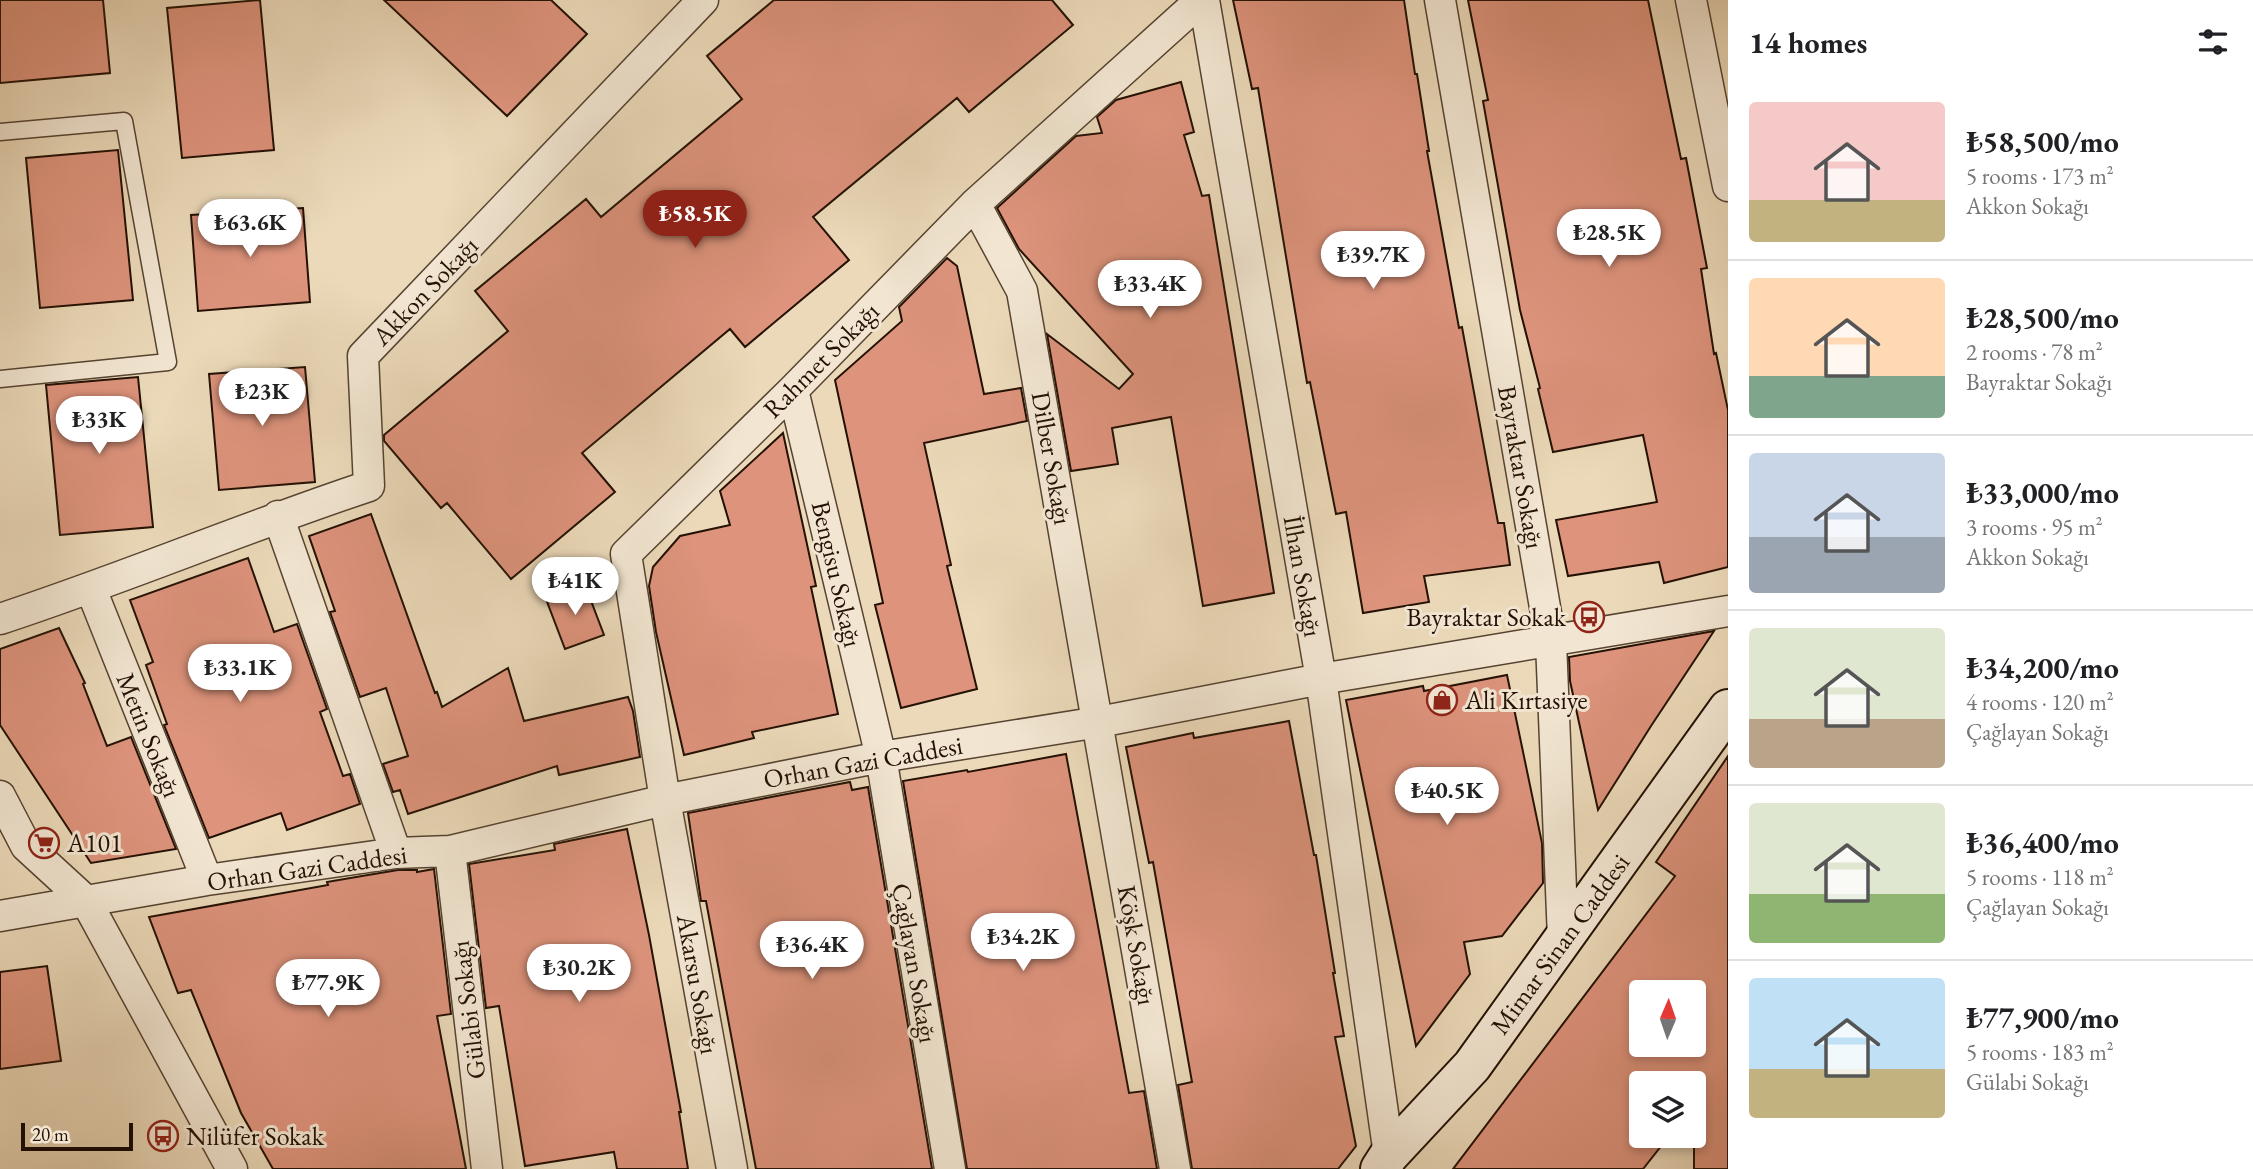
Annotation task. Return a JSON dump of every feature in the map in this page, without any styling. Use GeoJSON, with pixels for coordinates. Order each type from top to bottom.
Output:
{"type":"FeatureCollection","features":[{"type":"Feature","properties":{"kind":"street","name":"Akkon Sokağı"},"geometry":{"type":"LineString","coordinates":[[0,619],[91,589],[278,516],[369,486],[363,356],[703,0]]}},
{"type":"Feature","properties":{"kind":"street","name":"Rahmet Sokağı"},"geometry":{"type":"LineString","coordinates":[[665,800],[626,554],[793,390],[975,204],[1203,0]]}},
{"type":"Feature","properties":{"kind":"street","name":"İlhan Sokağı"},"geometry":{"type":"LineString","coordinates":[[1203,0],[1321,679],[1384,1162]]}},
{"type":"Feature","properties":{"kind":"street","name":"Bayraktar Sokağı"},"geometry":{"type":"LineString","coordinates":[[1440,0],[1551,642],[1563,939]]}},
{"type":"Feature","properties":{"kind":"street"},"geometry":{"type":"LineString","coordinates":[[1691,0],[1728,186]]}},
{"type":"Feature","properties":{"kind":"street","name":"Dilber Sokağı"},"geometry":{"type":"LineString","coordinates":[[975,204],[1022,291],[1099,722]]}},
{"type":"Feature","properties":{"kind":"street","name":"Bengisu Sokağı"},"geometry":{"type":"LineString","coordinates":[[793,390],[881,757]]}},
{"type":"Feature","properties":{"kind":"street"},"geometry":{"type":"LineString","coordinates":[[278,516],[396,853]]}},
{"type":"Feature","properties":{"kind":"street","name":"Metin Sokağı"},"geometry":{"type":"LineString","coordinates":[[91,589],[207,880]]}},
{"type":"Feature","properties":{"kind":"street","name":"Orhan Gazi Caddesi"},"geometry":{"type":"LineString","coordinates":[[0,916],[207,880],[396,853],[450,851],[665,800],[881,757],[1099,722],[1321,679],[1728,611]]}},
{"type":"Feature","properties":{"kind":"street","name":"Mimar Sinan Caddesi"},"geometry":{"type":"LineString","coordinates":[[1384,1162],[1472,1066],[1728,709]]}},
{"type":"Feature","properties":{"kind":"street","name":"Köşk Sokağı"},"geometry":{"type":"LineString","coordinates":[[1099,722],[1175,1169]]}},
{"type":"Feature","properties":{"kind":"street","name":"Çağlayan Sokağı"},"geometry":{"type":"LineString","coordinates":[[881,757],[950,1169]]}},
{"type":"Feature","properties":{"kind":"street"},"geometry":{"type":"LineString","coordinates":[[0,796],[26,846],[86,901],[232,1169]]}},
{"type":"Feature","properties":{"kind":"street","name":"Akarsu Sokağı"},"geometry":{"type":"LineString","coordinates":[[665,800],[732,1169]]}},
{"type":"Feature","properties":{"kind":"street","name":"Gülabi Sokağı"},"geometry":{"type":"LineString","coordinates":[[450,851],[486,1169]]}},
{"type":"Feature","properties":{"kind":"lane"},"geometry":{"type":"LineString","coordinates":[[0,132],[124,121],[168,362],[0,379]]}},
{"type":"Feature","properties":{"kind":"building"},"geometry":{"type":"Polygon","coordinates":[[[0,0],[103,0],[110,73],[0,83],[0,0]]]}},
{"type":"Feature","properties":{"kind":"building"},"geometry":{"type":"Polygon","coordinates":[[[260,0],[274,150],[182,158],[167,8],[260,0]]]}},
{"type":"Feature","properties":{"kind":"building"},"geometry":{"type":"Polygon","coordinates":[[[384,0],[551,0],[587,34],[507,116],[384,0]]]}},
{"type":"Feature","properties":{"kind":"building"},"geometry":{"type":"Polygon","coordinates":[[[774,0],[1052,0],[1073,25],[969,112],[957,98],[813,217],[849,260],[745,347],[730,329],[582,453],[615,492],[511,579],[447,503],[441,508],[384,441],[384,435],[508,331],[475,291],[586,199],[601,217],[742,99],[707,56],[774,0]]]}},
{"type":"Feature","properties":{"kind":"building"},"geometry":{"type":"Polygon","coordinates":[[[1233,0],[1404,0],[1427,151],[1459,328],[1462,327],[1498,523],[1504,523],[1510,565],[1424,576],[1429,602],[1363,613],[1346,512],[1336,514],[1310,382],[1307,383],[1258,88],[1252,89],[1233,0]]]}},
{"type":"Feature","properties":{"kind":"building"},"geometry":{"type":"Polygon","coordinates":[[[1468,0],[1648,0],[1681,159],[1686,158],[1707,268],[1701,269],[1714,354],[1716,353],[1728,410],[1728,567],[1664,583],[1659,562],[1568,576],[1556,520],[1657,502],[1643,435],[1553,452],[1520,310],[1483,101],[1488,100],[1468,0]]]}},
{"type":"Feature","properties":{"kind":"building"},"geometry":{"type":"Polygon","coordinates":[[[1181,82],[1194,132],[1184,135],[1202,196],[1209,195],[1274,593],[1203,606],[1171,417],[1112,428],[1118,464],[1071,471],[1047,334],[1119,389],[1133,374],[1019,249],[997,208],[1076,136],[1102,133],[1097,117],[1116,100],[1181,82]]]}},
{"type":"Feature","properties":{"kind":"building"},"geometry":{"type":"Polygon","coordinates":[[[118,150],[133,300],[40,308],[26,158],[118,150]]]}},
{"type":"Feature","properties":{"kind":"building"},"geometry":{"type":"Polygon","coordinates":[[[303,208],[310,302],[198,311],[191,215],[303,208]]]}},
{"type":"Feature","properties":{"kind":"building"},"geometry":{"type":"Polygon","coordinates":[[[947,258],[957,266],[984,394],[1021,388],[1027,421],[924,443],[951,565],[947,566],[977,689],[901,708],[875,605],[883,603],[835,380],[902,321],[899,307],[947,258]]]}},
{"type":"Feature","properties":{"kind":"building"},"geometry":{"type":"Polygon","coordinates":[[[305,367],[315,482],[219,490],[209,374],[305,367]]]}},
{"type":"Feature","properties":{"kind":"building"},"geometry":{"type":"Polygon","coordinates":[[[138,377],[153,527],[60,535],[46,385],[138,377]]]}},
{"type":"Feature","properties":{"kind":"building"},"geometry":{"type":"Polygon","coordinates":[[[783,433],[816,586],[811,587],[838,714],[752,732],[754,738],[684,755],[656,632],[649,586],[653,567],[680,536],[730,525],[720,491],[783,433]]]}},
{"type":"Feature","properties":{"kind":"building"},"geometry":{"type":"Polygon","coordinates":[[[371,514],[442,707],[508,668],[524,721],[628,697],[633,711],[640,757],[559,775],[557,766],[408,814],[400,790],[393,792],[383,764],[408,756],[386,688],[360,697],[330,612],[335,611],[309,536],[371,514]]]}},
{"type":"Feature","properties":{"kind":"building"},"geometry":{"type":"Polygon","coordinates":[[[248,558],[274,632],[297,624],[327,709],[320,712],[343,776],[350,774],[360,804],[287,830],[281,813],[209,838],[164,725],[167,724],[146,665],[153,662],[130,600],[248,558]]]}},
{"type":"Feature","properties":{"kind":"building"},"geometry":{"type":"Polygon","coordinates":[[[585,585],[604,635],[565,649],[546,599],[585,585]]]}},
{"type":"Feature","properties":{"kind":"building"},"geometry":{"type":"Polygon","coordinates":[[[59,628],[85,683],[83,684],[107,746],[131,737],[176,849],[91,863],[0,725],[0,649],[59,628]]]}},
{"type":"Feature","properties":{"kind":"building"},"geometry":{"type":"Polygon","coordinates":[[[1714,631],[1598,810],[1570,681],[1569,657],[1714,631]]]}},
{"type":"Feature","properties":{"kind":"building"},"geometry":{"type":"Polygon","coordinates":[[[1507,675],[1542,843],[1543,883],[1502,936],[1464,942],[1470,974],[1416,1046],[1346,700],[1423,686],[1424,691],[1507,675]]]}},
{"type":"Feature","properties":{"kind":"building"},"geometry":{"type":"Polygon","coordinates":[[[1289,721],[1316,855],[1335,973],[1344,1036],[1335,1037],[1356,1146],[1338,1169],[1192,1169],[1178,1085],[1192,1082],[1153,862],[1149,863],[1126,747],[1193,733],[1194,738],[1289,721]]]}},
{"type":"Feature","properties":{"kind":"building"},"geometry":{"type":"Polygon","coordinates":[[[1066,754],[1129,1093],[1144,1091],[1157,1169],[967,1169],[903,781],[1066,754]]]}},
{"type":"Feature","properties":{"kind":"building"},"geometry":{"type":"Polygon","coordinates":[[[1728,756],[1728,1169],[1694,1169],[1694,1148],[1706,1148],[1706,1071],[1629,1071],[1629,1148],[1660,1148],[1643,1169],[1453,1169],[1675,876],[1656,862],[1728,756]]]}},
{"type":"Feature","properties":{"kind":"building"},"geometry":{"type":"Polygon","coordinates":[[[850,782],[852,790],[868,787],[932,1169],[756,1169],[706,901],[701,901],[688,813],[850,782]]]}},
{"type":"Feature","properties":{"kind":"building"},"geometry":{"type":"Polygon","coordinates":[[[627,829],[681,1112],[688,1169],[617,1169],[614,1152],[525,1166],[499,1006],[486,1008],[469,864],[555,850],[554,844],[627,829]]]}},
{"type":"Feature","properties":{"kind":"building"},"geometry":{"type":"Polygon","coordinates":[[[434,869],[451,1014],[437,1016],[466,1169],[273,1169],[241,1113],[191,990],[178,993],[149,917],[328,885],[327,882],[362,876],[398,870],[417,872],[434,869]]]}},
{"type":"Feature","properties":{"kind":"building"},"geometry":{"type":"Polygon","coordinates":[[[47,966],[61,1061],[0,1069],[0,972],[47,966]]]}},
{"type":"Feature","properties":{"kind":"place","name":"Bayraktar Sokak"},"geometry":{"type":"Point","coordinates":[1589,617]}},
{"type":"Feature","properties":{"kind":"place","name":"Ali Kırtasiye"},"geometry":{"type":"Point","coordinates":[1442,700]}},
{"type":"Feature","properties":{"kind":"place","name":"A101"},"geometry":{"type":"Point","coordinates":[44,843]}},
{"type":"Feature","properties":{"kind":"place","name":"Nilüfer Sokak"},"geometry":{"type":"Point","coordinates":[163,1136]}}]}
